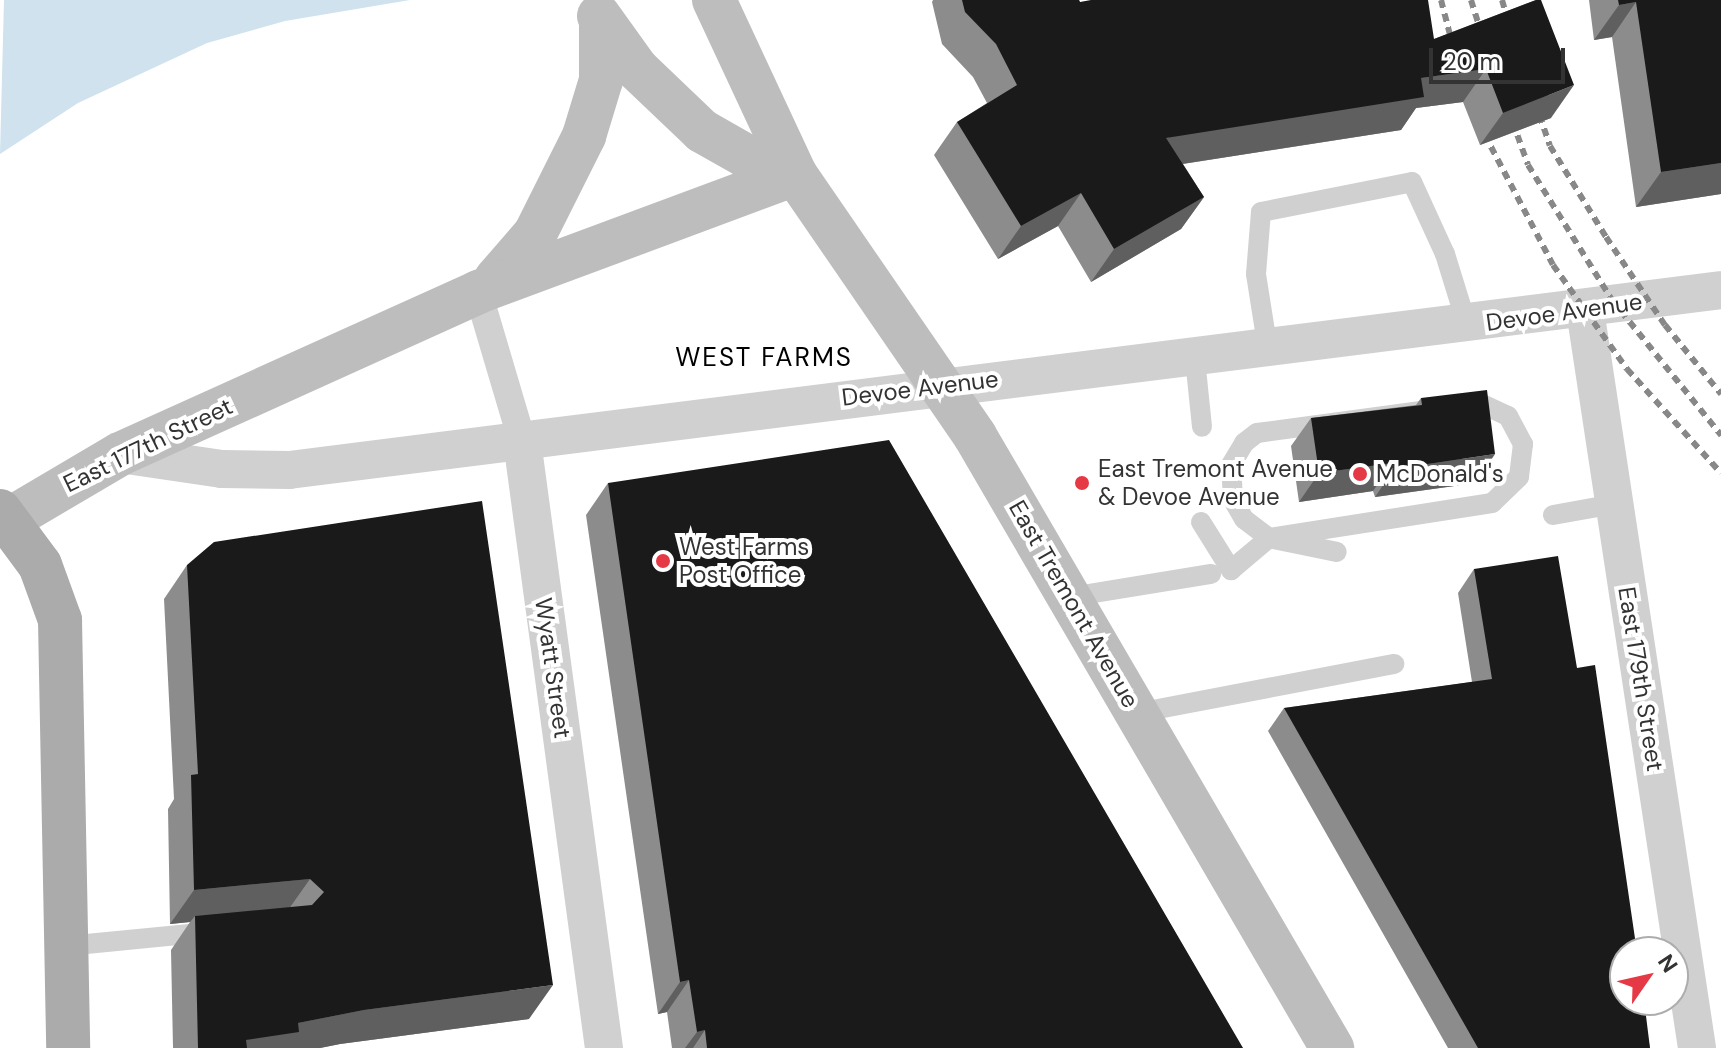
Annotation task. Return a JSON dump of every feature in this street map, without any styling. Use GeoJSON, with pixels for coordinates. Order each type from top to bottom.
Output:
{"type":"FeatureCollection","features":[{"type":"Feature","properties":{"kind":"main road","name":"East Tremont Avenue"},"geometry":{"type":"LineString","coordinates":[[717,6],[795,174],[942,384],[1070,597],[1332,1048]]}},
{"type":"Feature","properties":{"kind":"main road"},"geometry":{"type":"LineString","coordinates":[[596,10],[656,90],[702,131],[746,156],[795,174]]}},
{"type":"Feature","properties":{"kind":"main road"},"geometry":{"type":"LineString","coordinates":[[478,292],[535,234],[567,174],[601,80],[596,10]]}},
{"type":"Feature","properties":{"kind":"main road","name":"East 177th Street"},"geometry":{"type":"LineString","coordinates":[[68,1048],[60,620],[40,565],[2,518],[120,454],[478,292],[795,174]]}},
{"type":"Feature","properties":{"kind":"street","name":"Devoe Avenue"},"geometry":{"type":"LineString","coordinates":[[120,454],[222,469],[289,470],[942,384],[1195,359],[1721,290]]}},
{"type":"Feature","properties":{"kind":"street","name":"Wyatt Street"},"geometry":{"type":"LineString","coordinates":[[478,292],[522,441],[604,1048]]}},
{"type":"Feature","properties":{"kind":"street","name":"East 179th Street"},"geometry":{"type":"LineString","coordinates":[[1585,310],[1697,1048]]}},
{"type":"Feature","properties":{"kind":"lane"},"geometry":{"type":"LineString","coordinates":[[1268,350],[1256,274],[1261,212],[1412,182],[1445,254],[1467,325]]}},
{"type":"Feature","properties":{"kind":"lane"},"geometry":{"type":"LineString","coordinates":[[1195,359],[1202,427]]}},
{"type":"Feature","properties":{"kind":"lane"},"geometry":{"type":"LineString","coordinates":[[1201,522],[1231,570],[1269,538],[1492,503],[1519,477],[1520,434],[1500,409],[1468,402],[1257,433],[1237,453],[1230,492],[1244,519],[1269,538],[1337,552]]}},
{"type":"Feature","properties":{"kind":"lane"},"geometry":{"type":"LineString","coordinates":[[1553,515],[1615,504]]}},
{"type":"Feature","properties":{"kind":"lane"},"geometry":{"type":"LineString","coordinates":[[1070,597],[1211,574]]}},
{"type":"Feature","properties":{"kind":"lane"},"geometry":{"type":"LineString","coordinates":[[1137,713],[1394,664]]}},
{"type":"Feature","properties":{"kind":"lane"},"geometry":{"type":"LineString","coordinates":[[66,946],[228,930]]}},
{"type":"Feature","properties":{"kind":"water"},"geometry":{"type":"Polygon","coordinates":[[[4,0],[410,0],[285,21],[207,43],[78,103],[0,154],[4,0]]]}},
{"type":"Feature","properties":{"kind":"building"},"geometry":{"type":"Polygon","coordinates":[[[962,0],[1428,0],[1434,39],[1541,0],[1574,85],[1503,113],[1486,69],[1421,78],[1424,97],[1166,138],[1204,197],[1114,249],[1081,193],[1021,226],[957,122],[1017,85],[996,44],[965,12],[962,0]]]}},
{"type":"Feature","properties":{"kind":"building"},"geometry":{"type":"Polygon","coordinates":[[[1618,0],[1721,0],[1721,163],[1661,172],[1636,2],[1619,5],[1618,0]]]}},
{"type":"Feature","properties":{"kind":"building"},"geometry":{"type":"Polygon","coordinates":[[[1487,390],[1495,454],[1394,469],[1393,463],[1319,473],[1311,418],[1422,405],[1421,398],[1487,390]]]}},
{"type":"Feature","properties":{"kind":"building"},"geometry":{"type":"Polygon","coordinates":[[[889,440],[1243,1048],[707,1048],[705,1030],[697,1032],[689,980],[680,982],[608,483],[889,440]]]}},
{"type":"Feature","properties":{"kind":"building"},"geometry":{"type":"Polygon","coordinates":[[[482,501],[553,985],[364,1010],[298,1023],[299,1032],[246,1040],[247,1048],[198,1048],[195,916],[312,905],[324,892],[310,879],[194,890],[191,775],[198,774],[187,565],[214,542],[482,501]]]}},
{"type":"Feature","properties":{"kind":"building"},"geometry":{"type":"Polygon","coordinates":[[[1558,556],[1577,668],[1595,665],[1635,936],[1609,936],[1609,1016],[1646,1016],[1650,1048],[1478,1048],[1284,708],[1492,679],[1474,569],[1558,556]]]}},
{"type":"Feature","properties":{"kind":"railway"},"geometry":{"type":"LineString","coordinates":[[1441,0],[1455,54]]}},
{"type":"Feature","properties":{"kind":"railway"},"geometry":{"type":"LineString","coordinates":[[1471,0],[1485,45]]}},
{"type":"Feature","properties":{"kind":"railway"},"geometry":{"type":"LineString","coordinates":[[1502,0],[1512,34]]}},
{"type":"Feature","properties":{"kind":"railway"},"geometry":{"type":"LineString","coordinates":[[1535,102],[1550,146],[1606,237],[1665,325],[1721,394]]}},
{"type":"Feature","properties":{"kind":"railway"},"geometry":{"type":"LineString","coordinates":[[1508,109],[1528,165],[1612,300],[1721,435]]}},
{"type":"Feature","properties":{"kind":"railway"},"geometry":{"type":"LineString","coordinates":[[1478,122],[1553,265],[1627,369],[1721,473]]}},
{"type":"Feature","properties":{"kind":"place","name":"McDonald's"},"geometry":{"type":"Point","coordinates":[1360,474]}},
{"type":"Feature","properties":{"kind":"place","name":"East Tremont Avenue & Devoe Avenue"},"geometry":{"type":"Point","coordinates":[1082,483]}},
{"type":"Feature","properties":{"kind":"place","name":"West Farms Post Office"},"geometry":{"type":"Point","coordinates":[663,561]}},
{"type":"Feature","properties":{"kind":"district","name":"WEST FARMS"},"geometry":{"type":"Point","coordinates":[764,358]}}]}
